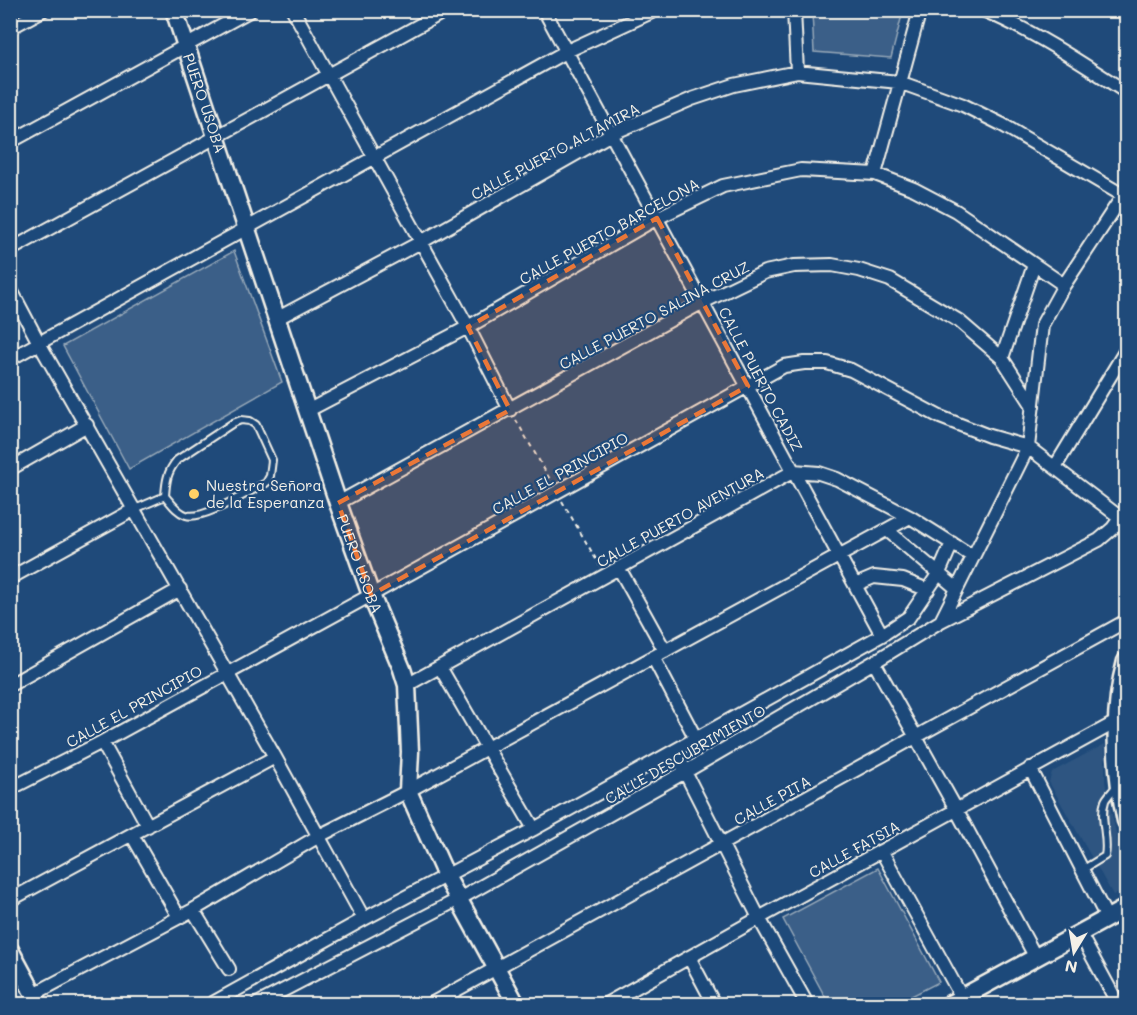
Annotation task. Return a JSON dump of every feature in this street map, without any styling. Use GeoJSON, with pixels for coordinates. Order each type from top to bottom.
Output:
{"type":"FeatureCollection","features":[{"type":"Feature","properties":{"kind":"street"},"geometry":{"type":"LineString","coordinates":[[10,28],[43,10]]}},
{"type":"Feature","properties":{"kind":"street","name":"PUERO USOBA"},"geometry":{"type":"LineString","coordinates":[[174,10],[338,504],[407,685],[410,752],[408,791],[446,876],[516,1005]]}},
{"type":"Feature","properties":{"kind":"street"},"geometry":{"type":"LineString","coordinates":[[10,142],[250,10]]}},
{"type":"Feature","properties":{"kind":"street"},"geometry":{"type":"LineString","coordinates":[[293,10],[468,327],[510,410]]}},
{"type":"Feature","properties":{"kind":"street"},"geometry":{"type":"LineString","coordinates":[[10,250],[447,10]]}},
{"type":"Feature","properties":{"kind":"street","name":"CALLE PUERTO CADIZ"},"geometry":{"type":"LineString","coordinates":[[544,10],[882,635]]}},
{"type":"Feature","properties":{"kind":"street"},"geometry":{"type":"LineString","coordinates":[[10,359],[567,51],[656,10]]}},
{"type":"Feature","properties":{"kind":"street"},"geometry":{"type":"LineString","coordinates":[[794,10],[797,72]]}},
{"type":"Feature","properties":{"kind":"street"},"geometry":{"type":"LineString","coordinates":[[875,174],[920,10]]}},
{"type":"Feature","properties":{"kind":"street"},"geometry":{"type":"LineString","coordinates":[[982,10],[1002,18],[1045,42],[1126,92]]}},
{"type":"Feature","properties":{"kind":"street","name":"CALLE PUERTO ALTAMIRA"},"geometry":{"type":"LineString","coordinates":[[276,319],[421,242],[611,134],[692,99],[734,85],[797,72],[899,82],[973,109],[1126,195]]}},
{"type":"Feature","properties":{"kind":"street","name":"CALLE PUERTO BARCELONA"},"geometry":{"type":"LineString","coordinates":[[307,411],[468,327],[657,218],[723,186],[801,170],[875,174],[914,189],[956,211],[1064,285]]}},
{"type":"Feature","properties":{"kind":"street"},"geometry":{"type":"LineString","coordinates":[[940,621],[1028,447],[1042,325],[1064,285],[1126,195]]}},
{"type":"Feature","properties":{"kind":"street","name":"CALLE PUERTO SALINA CRUZ"},"geometry":{"type":"LineString","coordinates":[[338,504],[703,302],[765,272],[794,266],[832,265],[859,270],[890,280],[959,321],[1002,358],[1033,406]]}},
{"type":"Feature","properties":{"kind":"street"},"geometry":{"type":"LineString","coordinates":[[1002,358],[1035,265]]}},
{"type":"Feature","properties":{"kind":"street"},"geometry":{"type":"LineString","coordinates":[[10,288],[364,919]]}},
{"type":"Feature","properties":{"kind":"street"},"geometry":{"type":"LineString","coordinates":[[1055,467],[1126,350]]}},
{"type":"Feature","properties":{"kind":"street","name":"CALLE EL PRINCIPIO"},"geometry":{"type":"LineString","coordinates":[[10,789],[102,742],[371,595],[784,366],[827,363],[851,370],[940,417],[989,436],[1028,447],[1125,517]]}},
{"type":"Feature","properties":{"kind":"street"},"geometry":{"type":"LineString","coordinates":[[10,469],[87,425]]}},
{"type":"Feature","properties":{"kind":"street"},"geometry":{"type":"LineString","coordinates":[[794,471],[819,473],[837,479],[910,517],[972,556]]}},
{"type":"Feature","properties":{"kind":"street","name":"CALLE PUERTO AVENTURA"},"geometry":{"type":"LineString","coordinates":[[407,685],[794,471]]}},
{"type":"Feature","properties":{"kind":"street"},"geometry":{"type":"LineString","coordinates":[[10,578],[135,509]]}},
{"type":"Feature","properties":{"kind":"street"},"geometry":{"type":"LineString","coordinates":[[10,950],[36,1000],[319,836],[408,791],[910,517]]}},
{"type":"Feature","properties":{"kind":"street","name":"CALLE DESCUBRIMIENTO"},"geometry":{"type":"LineString","coordinates":[[257,1005],[459,899],[685,772],[940,621],[1099,540],[1125,517]]}},
{"type":"Feature","properties":{"kind":"street"},"geometry":{"type":"LineString","coordinates":[[887,530],[956,588]]}},
{"type":"Feature","properties":{"kind":"street","name":"CALLE DESCUBRIMIENTO"},"geometry":{"type":"LineString","coordinates":[[211,1005],[364,919],[534,829],[882,635],[909,617],[939,573],[952,543]]}},
{"type":"Feature","properties":{"kind":"street"},"geometry":{"type":"LineString","coordinates":[[619,568],[696,739]]}},
{"type":"Feature","properties":{"kind":"street"},"geometry":{"type":"LineString","coordinates":[[855,585],[874,576],[903,580],[928,590]]}},
{"type":"Feature","properties":{"kind":"street"},"geometry":{"type":"LineString","coordinates":[[10,685],[180,589]]}},
{"type":"Feature","properties":{"kind":"street","name":"CALLE PITA"},"geometry":{"type":"LineString","coordinates":[[432,1005],[1126,621]]}},
{"type":"Feature","properties":{"kind":"street"},"geometry":{"type":"LineString","coordinates":[[1126,661],[1118,721],[1120,783],[1126,821]]}},
{"type":"Feature","properties":{"kind":"street"},"geometry":{"type":"LineString","coordinates":[[874,662],[1036,958]]}},
{"type":"Feature","properties":{"kind":"street"},"geometry":{"type":"LineString","coordinates":[[440,667],[534,829]]}},
{"type":"Feature","properties":{"kind":"street","name":"CALLE FATSIA"},"geometry":{"type":"LineString","coordinates":[[614,1003],[689,957],[1118,721]]}},
{"type":"Feature","properties":{"kind":"street"},"geometry":{"type":"LineString","coordinates":[[102,742],[148,826]]}},
{"type":"Feature","properties":{"kind":"street"},"geometry":{"type":"LineString","coordinates":[[676,750],[722,846],[807,1005]]}},
{"type":"Feature","properties":{"kind":"street"},"geometry":{"type":"LineString","coordinates":[[10,900],[275,757]]}},
{"type":"Feature","properties":{"kind":"street"},"geometry":{"type":"LineString","coordinates":[[1030,768],[1107,918]]}},
{"type":"Feature","properties":{"kind":"street"},"geometry":{"type":"LineString","coordinates":[[132,835],[179,917]]}},
{"type":"Feature","properties":{"kind":"street"},"geometry":{"type":"LineString","coordinates":[[882,852],[956,1001],[1126,908]]}},
{"type":"Feature","properties":{"kind":"street"},"geometry":{"type":"LineString","coordinates":[[194,910],[229,969]]}},
{"type":"Feature","properties":{"kind":"street"},"geometry":{"type":"LineString","coordinates":[[1080,934],[1118,1005]]}},
{"type":"Feature","properties":{"kind":"street"},"geometry":{"type":"LineString","coordinates":[[689,957],[714,1005]]}},
{"type":"Feature","properties":{"kind":"lane"},"geometry":{"type":"LineString","coordinates":[[241,420],[256,425],[272,460],[270,476],[266,483],[205,514],[196,516],[188,516],[179,511],[165,496],[166,477],[177,460],[233,423],[241,420]]}},
{"type":"Feature","properties":{"kind":"lane"},"geometry":{"type":"LineString","coordinates":[[135,509],[165,496]]}},
{"type":"Feature","properties":{"kind":"lane"},"geometry":{"type":"LineString","coordinates":[[1082,870],[1105,856],[1107,846],[1105,800],[1120,783]]}},
{"type":"Feature","properties":{"kind":"highlighted area"},"geometry":{"type":"Polygon","coordinates":[[[657,218],[748,386],[371,595],[338,503],[510,410],[468,327],[657,218]]]}},
{"type":"Feature","properties":{"kind":"shaded area"},"geometry":{"type":"Polygon","coordinates":[[[812,11],[903,11],[891,58],[814,52],[812,11]]]}},
{"type":"Feature","properties":{"kind":"shaded area"},"geometry":{"type":"Polygon","coordinates":[[[234,251],[282,382],[129,469],[63,346],[234,251]]]}},
{"type":"Feature","properties":{"kind":"shaded area"},"geometry":{"type":"Polygon","coordinates":[[[1105,744],[1105,782],[1119,847],[1126,865],[1126,889],[1113,895],[1049,782],[1052,772],[1105,744]]]}},
{"type":"Feature","properties":{"kind":"shaded area"},"geometry":{"type":"Polygon","coordinates":[[[878,868],[939,982],[896,1004],[829,1004],[783,919],[878,868]]]}},
{"type":"Feature","properties":{"kind":"place","name":"Nuestra Señora de la Esperanza"},"geometry":{"type":"Point","coordinates":[194,494]}}]}
